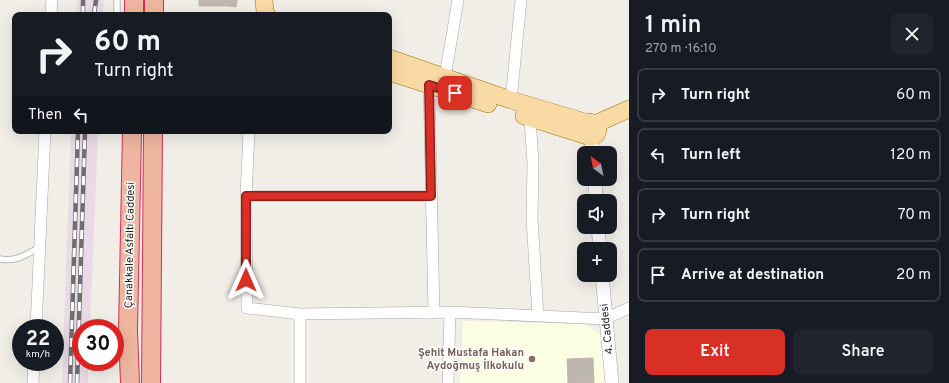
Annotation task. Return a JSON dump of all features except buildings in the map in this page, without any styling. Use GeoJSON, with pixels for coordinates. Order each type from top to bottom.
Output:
{"type":"FeatureCollection","features":[{"type":"Feature","properties":{"kind":"highway"},"geometry":{"type":"LineString","coordinates":[[134,0],[134,12]]}},
{"type":"Feature","properties":{"kind":"highway"},"geometry":{"type":"LineString","coordinates":[[154,0],[154,12]]}},
{"type":"Feature","properties":{"kind":"highway","name":"Çanakkale Asfaltı Caddesi"},"geometry":{"type":"LineString","coordinates":[[130,383],[128,331],[132,134]]}},
{"type":"Feature","properties":{"kind":"highway","name":"Çanakkale Asfaltı Caddesi"},"geometry":{"type":"LineString","coordinates":[[151,383],[154,134]]}},
{"type":"Feature","properties":{"kind":"main road"},"geometry":{"type":"LineString","coordinates":[[392,59],[511,100],[591,134]]}},
{"type":"Feature","properties":{"kind":"main road"},"geometry":{"type":"LineString","coordinates":[[392,73],[530,118],[591,134],[629,120]]}},
{"type":"Feature","properties":{"kind":"main road"},"geometry":{"type":"LineString","coordinates":[[591,134],[629,109]]}},
{"type":"Feature","properties":{"kind":"street"},"geometry":{"type":"LineString","coordinates":[[51,12],[52,0]]}},
{"type":"Feature","properties":{"kind":"street"},"geometry":{"type":"LineString","coordinates":[[445,77],[458,0]]}},
{"type":"Feature","properties":{"kind":"street"},"geometry":{"type":"LineString","coordinates":[[511,100],[521,0]]}},
{"type":"Feature","properties":{"kind":"street"},"geometry":{"type":"LineString","coordinates":[[429,85],[434,313]]}},
{"type":"Feature","properties":{"kind":"street"},"geometry":{"type":"LineString","coordinates":[[530,118],[533,163],[532,219],[538,316]]}},
{"type":"Feature","properties":{"kind":"street"},"geometry":{"type":"LineString","coordinates":[[36,319],[45,134]]}},
{"type":"Feature","properties":{"kind":"street"},"geometry":{"type":"LineString","coordinates":[[249,134],[246,196],[247,308],[300,314],[450,312],[605,319],[629,308]]}},
{"type":"Feature","properties":{"kind":"street"},"geometry":{"type":"LineString","coordinates":[[246,196],[431,196]]}},
{"type":"Feature","properties":{"kind":"street","name":"4. Caddesi"},"geometry":{"type":"LineString","coordinates":[[602,282],[612,383]]}},
{"type":"Feature","properties":{"kind":"street"},"geometry":{"type":"LineString","coordinates":[[448,383],[450,312]]}},
{"type":"Feature","properties":{"kind":"street"},"geometry":{"type":"LineString","coordinates":[[300,314],[300,383]]}},
{"type":"Feature","properties":{"kind":"street"},"geometry":{"type":"LineString","coordinates":[[33,383],[34,371]]}},
{"type":"Feature","properties":{"kind":"lane"},"geometry":{"type":"LineString","coordinates":[[117,0],[117,12]]}},
{"type":"Feature","properties":{"kind":"lane"},"geometry":{"type":"LineString","coordinates":[[0,260],[10,261],[19,259],[40,247]]}},
{"type":"Feature","properties":{"kind":"shaded area"},"geometry":{"type":"Polygon","coordinates":[[[77,0],[104,0],[103,12],[76,12],[77,0]]]}},
{"type":"Feature","properties":{"kind":"shaded area"},"geometry":{"type":"Polygon","coordinates":[[[71,134],[98,134],[90,319],[72,319],[72,371],[88,371],[88,383],[62,383],[62,371],[64,371],[64,327],[71,134]]]}},
{"type":"Feature","properties":{"kind":"shaded area","name":"Şehit Mustafa Hakan Aydoğmuş İlkokulu"},"geometry":{"type":"Polygon","coordinates":[[[463,321],[584,324],[601,335],[605,383],[460,383],[463,321]]]}},
{"type":"Feature","properties":{"kind":"railway"},"geometry":{"type":"LineString","coordinates":[[83,0],[83,12]]}},
{"type":"Feature","properties":{"kind":"railway"},"geometry":{"type":"LineString","coordinates":[[94,12],[96,0]]}},
{"type":"Feature","properties":{"kind":"railway"},"geometry":{"type":"LineString","coordinates":[[70,383],[78,134]]}},
{"type":"Feature","properties":{"kind":"railway"},"geometry":{"type":"LineString","coordinates":[[77,383],[85,134]]}},
{"type":"Feature","properties":{"kind":"place","name":"Şehit Mustafa Hakan Aydoğmuş İlkokulu"},"geometry":{"type":"Point","coordinates":[532,359]}},
{"type":"Feature","properties":{"kind":"route"},"geometry":{"type":"LineString","coordinates":[[246,280],[246,196],[431,196],[429,85],[455,93]]}}]}
